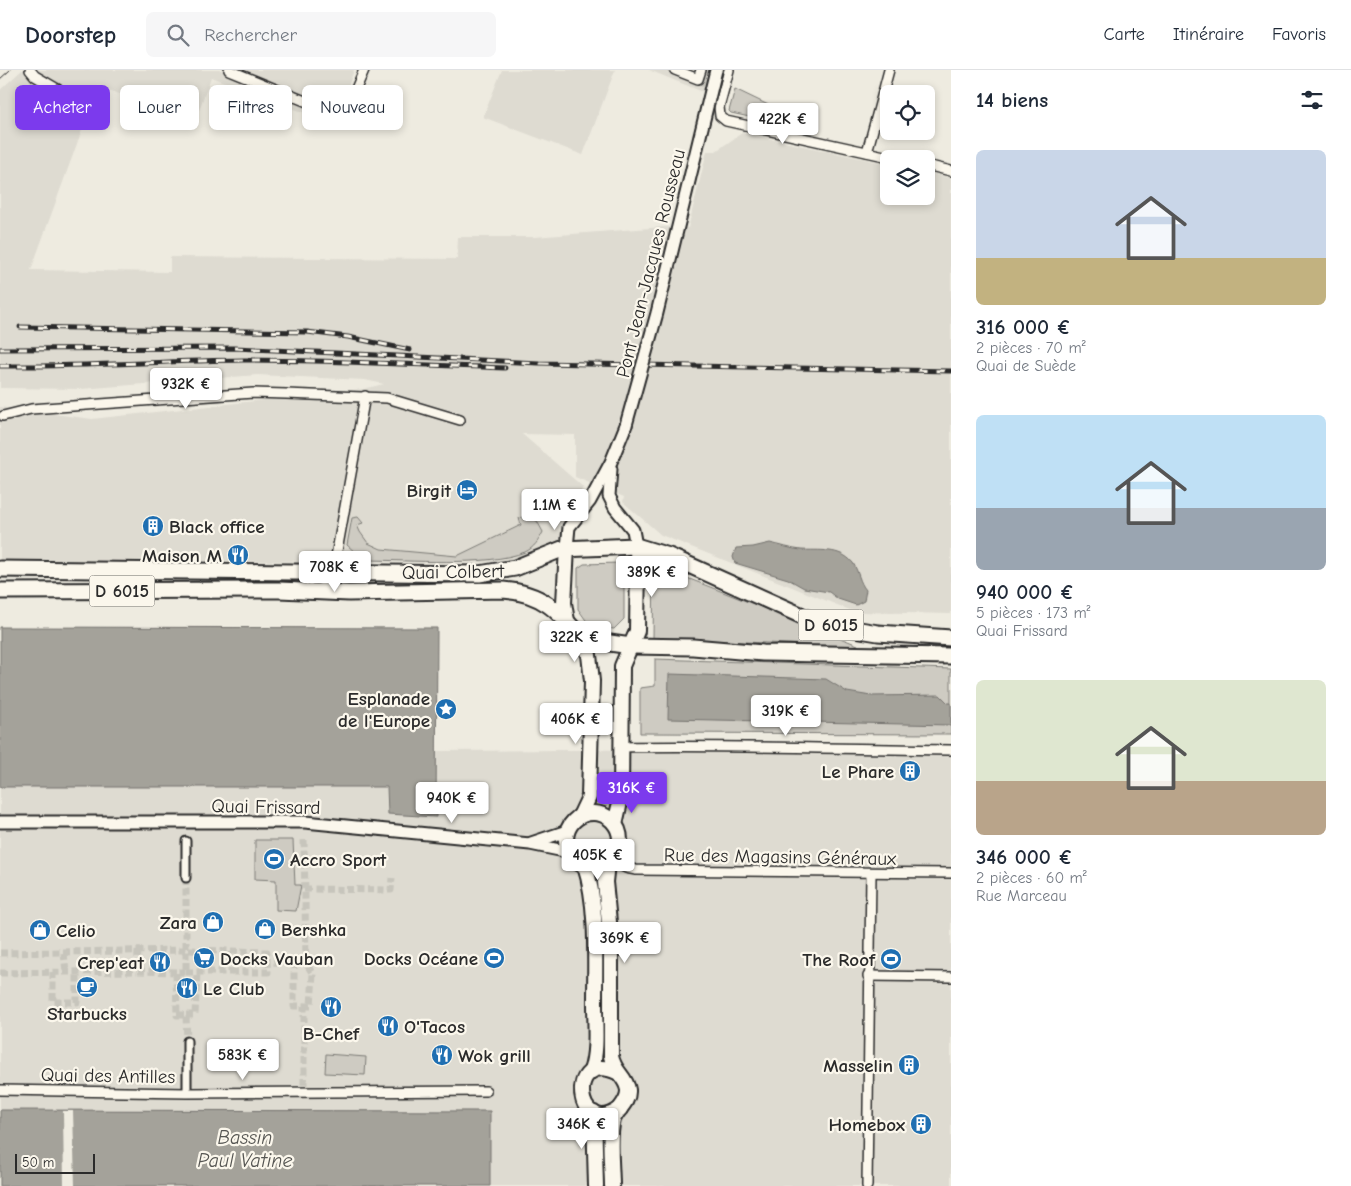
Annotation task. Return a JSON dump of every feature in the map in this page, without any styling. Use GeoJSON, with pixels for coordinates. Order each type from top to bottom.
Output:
{"type":"FeatureCollection","features":[{"type":"Feature","properties":{"kind":"main road","name":"D 6015"},"geometry":{"type":"LineString","coordinates":[[567,548],[636,546],[669,556],[818,623],[878,633],[951,638]]}},
{"type":"Feature","properties":{"kind":"main road"},"geometry":{"type":"LineString","coordinates":[[615,824],[621,798],[622,666],[637,631],[638,559],[636,546]]}},
{"type":"Feature","properties":{"kind":"main road","name":"Quai Colbert"},"geometry":{"type":"LineString","coordinates":[[0,569],[479,574],[498,573],[515,568],[548,552],[567,548]]}},
{"type":"Feature","properties":{"kind":"main road"},"geometry":{"type":"LineString","coordinates":[[567,548],[564,603],[567,621]]}},
{"type":"Feature","properties":{"kind":"main road","name":"Quai Colbert"},"geometry":{"type":"LineString","coordinates":[[0,591],[349,593],[521,591],[544,600],[567,621],[582,639]]}},
{"type":"Feature","properties":{"kind":"main road","name":"D 6015"},"geometry":{"type":"LineString","coordinates":[[582,639],[631,646],[693,647],[763,653],[951,656]]}},
{"type":"Feature","properties":{"kind":"main road"},"geometry":{"type":"LineString","coordinates":[[580,816],[589,797],[592,681],[589,655],[582,639]]}},
{"type":"Feature","properties":{"kind":"main road"},"geometry":{"type":"LineString","coordinates":[[609,862],[592,867],[578,863],[566,846],[567,831],[573,821],[580,816],[598,813],[604,815],[615,824],[619,831],[619,847],[609,862],[605,882],[611,942],[611,1056],[613,1068],[626,1082],[628,1092],[612,1126],[612,1186]]}},
{"type":"Feature","properties":{"kind":"main road"},"geometry":{"type":"LineString","coordinates":[[585,866],[590,882],[595,953],[595,1047],[592,1072]]}},
{"type":"Feature","properties":{"kind":"main road"},"geometry":{"type":"LineString","coordinates":[[617,1072],[604,1068],[592,1072],[583,1081],[580,1093],[587,1108],[594,1113],[608,1115],[620,1109]]}},
{"type":"Feature","properties":{"kind":"main road"},"geometry":{"type":"LineString","coordinates":[[594,1113],[596,1186]]}},
{"type":"Feature","properties":{"kind":"street"},"geometry":{"type":"LineString","coordinates":[[30,70],[35,76],[50,85]]}},
{"type":"Feature","properties":{"kind":"street"},"geometry":{"type":"LineString","coordinates":[[229,70],[344,117],[364,70]]}},
{"type":"Feature","properties":{"kind":"street"},"geometry":{"type":"LineString","coordinates":[[675,70],[698,79],[701,70]]}},
{"type":"Feature","properties":{"kind":"street","name":"Pont Jean-Jacques Rousseau"},"geometry":{"type":"LineString","coordinates":[[567,548],[572,522],[590,501],[611,462],[626,425],[657,313],[716,70]]}},
{"type":"Feature","properties":{"kind":"street"},"geometry":{"type":"LineString","coordinates":[[729,70],[719,107],[720,116],[726,121],[880,155]]}},
{"type":"Feature","properties":{"kind":"street"},"geometry":{"type":"LineString","coordinates":[[867,152],[890,70]]}},
{"type":"Feature","properties":{"kind":"street"},"geometry":{"type":"LineString","coordinates":[[935,167],[951,171]]}},
{"type":"Feature","properties":{"kind":"street"},"geometry":{"type":"LineString","coordinates":[[1,417],[31,409],[253,394],[387,398],[460,420]]}},
{"type":"Feature","properties":{"kind":"street"},"geometry":{"type":"LineString","coordinates":[[314,592],[328,584],[333,573],[365,396]]}},
{"type":"Feature","properties":{"kind":"street","name":"Pont Jean-Jacques Rousseau"},"geometry":{"type":"LineString","coordinates":[[611,462],[609,496],[614,508],[633,530],[636,546]]}},
{"type":"Feature","properties":{"kind":"street"},"geometry":{"type":"LineString","coordinates":[[333,573],[340,589],[349,593]]}},
{"type":"Feature","properties":{"kind":"street"},"geometry":{"type":"LineString","coordinates":[[621,747],[686,745],[951,750]]}},
{"type":"Feature","properties":{"kind":"street","name":"Quai Frissard"},"geometry":{"type":"LineString","coordinates":[[0,822],[305,822],[530,844],[569,852]]}},
{"type":"Feature","properties":{"kind":"street","name":"Quai Frissard"},"geometry":{"type":"LineString","coordinates":[[530,844],[567,831]]}},
{"type":"Feature","properties":{"kind":"street"},"geometry":{"type":"LineString","coordinates":[[186,841],[186,878]]}},
{"type":"Feature","properties":{"kind":"street","name":"Rue des Magasins Généraux"},"geometry":{"type":"LineString","coordinates":[[609,862],[636,870],[870,874],[951,873]]}},
{"type":"Feature","properties":{"kind":"street"},"geometry":{"type":"LineString","coordinates":[[867,1186],[870,874]]}},
{"type":"Feature","properties":{"kind":"street"},"geometry":{"type":"LineString","coordinates":[[868,976],[951,977]]}},
{"type":"Feature","properties":{"kind":"street"},"geometry":{"type":"LineString","coordinates":[[187,1041],[187,1092]]}},
{"type":"Feature","properties":{"kind":"street","name":"Quai des Antilles"},"geometry":{"type":"LineString","coordinates":[[0,1090],[187,1092],[486,1091]]}},
{"type":"Feature","properties":{"kind":"shaded area"},"geometry":{"type":"Polygon","coordinates":[[[22,70],[354,70],[348,85],[302,85],[302,112],[292,108],[292,85],[232,85],[211,77],[199,110],[199,85],[120,85],[120,94],[110,90],[110,85],[15,85],[15,130],[82,130],[31,270],[170,272],[170,257],[457,259],[458,237],[534,237],[663,227],[688,228],[707,151],[716,151],[742,133],[880,162],[880,205],[935,205],[935,174],[951,178],[951,614],[860,612],[860,614],[661,535],[623,502],[624,497],[575,477],[575,435],[522,434],[583,487],[548,563],[0,560],[0,407],[92,419],[363,389],[384,384],[365,380],[257,375],[81,389],[0,388],[0,90],[22,70]]]}},
{"type":"Feature","properties":{"kind":"shaded area"},"geometry":{"type":"Polygon","coordinates":[[[502,70],[615,70],[583,155],[483,117],[502,70]]]}},
{"type":"Feature","properties":{"kind":"shaded area"},"geometry":{"type":"Polygon","coordinates":[[[649,70],[719,70],[713,96],[649,70]]]}},
{"type":"Feature","properties":{"kind":"shaded area"},"geometry":{"type":"Polygon","coordinates":[[[735,89],[816,128],[814,131],[731,113],[729,111],[735,89]]]}},
{"type":"Feature","properties":{"kind":"shaded area"},"geometry":{"type":"Polygon","coordinates":[[[527,515],[537,521],[543,532],[531,548],[509,557],[469,561],[364,560],[347,545],[352,518],[358,517],[363,523],[357,525],[360,532],[368,543],[381,549],[457,556],[521,525],[519,518],[527,515]]]}},
{"type":"Feature","properties":{"kind":"shaded area"},"geometry":{"type":"Polygon","coordinates":[[[619,563],[624,567],[624,619],[614,629],[590,626],[578,609],[578,568],[584,564],[619,563]]]}},
{"type":"Feature","properties":{"kind":"shaded area"},"geometry":{"type":"Polygon","coordinates":[[[654,565],[858,645],[858,647],[653,638],[654,565]]]}},
{"type":"Feature","properties":{"kind":"shaded area"},"geometry":{"type":"Polygon","coordinates":[[[655,659],[951,669],[951,734],[640,733],[640,688],[655,686],[655,659]]]}},
{"type":"Feature","properties":{"kind":"shaded area"},"geometry":{"type":"Polygon","coordinates":[[[951,747],[951,1186],[0,1186],[0,767],[440,751],[951,747]]]}},
{"type":"Feature","properties":{"kind":"shaded area","name":"Accro Sport"},"geometry":{"type":"Polygon","coordinates":[[[255,840],[293,840],[295,885],[301,885],[296,911],[276,910],[276,880],[255,879],[255,840]]]}},
{"type":"Feature","properties":{"kind":"shaded area"},"geometry":{"type":"Polygon","coordinates":[[[326,1054],[366,1057],[365,1075],[325,1073],[326,1054]]]}},
{"type":"Feature","properties":{"kind":"water"},"geometry":{"type":"Polygon","coordinates":[[[770,543],[801,550],[822,550],[842,554],[855,566],[866,590],[864,601],[856,605],[838,599],[829,592],[804,588],[788,579],[735,563],[733,557],[736,548],[770,543]]]}},
{"type":"Feature","properties":{"kind":"water"},"geometry":{"type":"Polygon","coordinates":[[[0,627],[437,628],[436,817],[388,814],[387,787],[0,787],[0,627]]]}},
{"type":"Feature","properties":{"kind":"water"},"geometry":{"type":"Polygon","coordinates":[[[669,674],[826,679],[847,692],[871,696],[940,695],[948,703],[951,703],[951,725],[668,719],[669,674]]]}},
{"type":"Feature","properties":{"kind":"water","name":"Bassin Paul Vatine"},"geometry":{"type":"Polygon","coordinates":[[[0,1110],[490,1111],[490,1186],[0,1186],[0,1110]]]}},
{"type":"Feature","properties":{"kind":"pier"},"geometry":{"type":"Polygon","coordinates":[[[63,1111],[73,1111],[75,1186],[64,1186],[63,1111]]]}},
{"type":"Feature","properties":{"kind":"tunnel"},"geometry":{"type":"LineString","coordinates":[[698,79],[723,90]]}},
{"type":"Feature","properties":{"kind":"tunnel"},"geometry":{"type":"LineString","coordinates":[[304,839],[306,963],[313,974],[311,1006],[304,1006]]}},
{"type":"Feature","properties":{"kind":"tunnel"},"geometry":{"type":"LineString","coordinates":[[186,878],[186,972],[176,972],[177,1015],[186,1015],[187,1041]]}},
{"type":"Feature","properties":{"kind":"tunnel"},"geometry":{"type":"LineString","coordinates":[[304,889],[391,890],[392,878]]}},
{"type":"Feature","properties":{"kind":"tunnel"},"geometry":{"type":"LineString","coordinates":[[0,953],[186,950],[267,952],[267,962],[306,963]]}},
{"type":"Feature","properties":{"kind":"tunnel"},"geometry":{"type":"LineString","coordinates":[[138,951],[137,971],[176,972]]}},
{"type":"Feature","properties":{"kind":"tunnel"},"geometry":{"type":"LineString","coordinates":[[186,972],[231,972],[231,952]]}},
{"type":"Feature","properties":{"kind":"tunnel"},"geometry":{"type":"LineString","coordinates":[[64,953],[66,972]]}},
{"type":"Feature","properties":{"kind":"tunnel"},"geometry":{"type":"LineString","coordinates":[[231,972],[268,972],[267,962]]}},
{"type":"Feature","properties":{"kind":"tunnel"},"geometry":{"type":"LineString","coordinates":[[294,962],[294,1006],[304,1006],[304,1093]]}},
{"type":"Feature","properties":{"kind":"tunnel"},"geometry":{"type":"LineString","coordinates":[[0,973],[137,971]]}},
{"type":"Feature","properties":{"kind":"tunnel"},"geometry":{"type":"LineString","coordinates":[[53,972],[53,1002],[77,1002],[77,972]]}},
{"type":"Feature","properties":{"kind":"tunnel"},"geometry":{"type":"LineString","coordinates":[[186,1015],[195,1015],[197,972]]}},
{"type":"Feature","properties":{"kind":"tram line"},"geometry":{"type":"LineString","coordinates":[[0,79],[10,70]]}},
{"type":"Feature","properties":{"kind":"railway"},"geometry":{"type":"LineString","coordinates":[[20,327],[307,332],[348,337],[410,350]]}},
{"type":"Feature","properties":{"kind":"railway"},"geometry":{"type":"LineString","coordinates":[[0,349],[235,348],[539,363],[951,371]]}},
{"type":"Feature","properties":{"kind":"railway"},"geometry":{"type":"LineString","coordinates":[[0,366],[61,366],[243,360],[505,368]]}},
{"type":"Feature","properties":{"kind":"place","name":"Birgit"},"geometry":{"type":"Point","coordinates":[467,490]}},
{"type":"Feature","properties":{"kind":"place","name":"Black office"},"geometry":{"type":"Point","coordinates":[153,526]}},
{"type":"Feature","properties":{"kind":"place","name":"Maison M"},"geometry":{"type":"Point","coordinates":[238,555]}},
{"type":"Feature","properties":{"kind":"place","name":"Esplanade de l'Europe"},"geometry":{"type":"Point","coordinates":[446,709]}},
{"type":"Feature","properties":{"kind":"place","name":"Le Phare"},"geometry":{"type":"Point","coordinates":[910,771]}},
{"type":"Feature","properties":{"kind":"place","name":"Accro Sport"},"geometry":{"type":"Point","coordinates":[274,859]}},
{"type":"Feature","properties":{"kind":"place","name":"Zara"},"geometry":{"type":"Point","coordinates":[213,922]}},
{"type":"Feature","properties":{"kind":"place","name":"Bershka"},"geometry":{"type":"Point","coordinates":[265,929]}},
{"type":"Feature","properties":{"kind":"place","name":"Celio"},"geometry":{"type":"Point","coordinates":[40,930]}},
{"type":"Feature","properties":{"kind":"place","name":"Docks Vauban"},"geometry":{"type":"Point","coordinates":[204,958]}},
{"type":"Feature","properties":{"kind":"place","name":"Docks Océane"},"geometry":{"type":"Point","coordinates":[494,958]}},
{"type":"Feature","properties":{"kind":"place","name":"The Roof"},"geometry":{"type":"Point","coordinates":[891,959]}},
{"type":"Feature","properties":{"kind":"place","name":"Crep'eat"},"geometry":{"type":"Point","coordinates":[160,962]}},
{"type":"Feature","properties":{"kind":"place","name":"Starbucks"},"geometry":{"type":"Point","coordinates":[87,987]}},
{"type":"Feature","properties":{"kind":"place","name":"Le Club"},"geometry":{"type":"Point","coordinates":[187,988]}},
{"type":"Feature","properties":{"kind":"place","name":"B-Chef"},"geometry":{"type":"Point","coordinates":[331,1007]}},
{"type":"Feature","properties":{"kind":"place","name":"O'Tacos"},"geometry":{"type":"Point","coordinates":[388,1026]}},
{"type":"Feature","properties":{"kind":"place","name":"Wok grill"},"geometry":{"type":"Point","coordinates":[442,1055]}},
{"type":"Feature","properties":{"kind":"place","name":"Masselin"},"geometry":{"type":"Point","coordinates":[909,1065]}},
{"type":"Feature","properties":{"kind":"place","name":"Homebox"},"geometry":{"type":"Point","coordinates":[921,1124]}}]}
